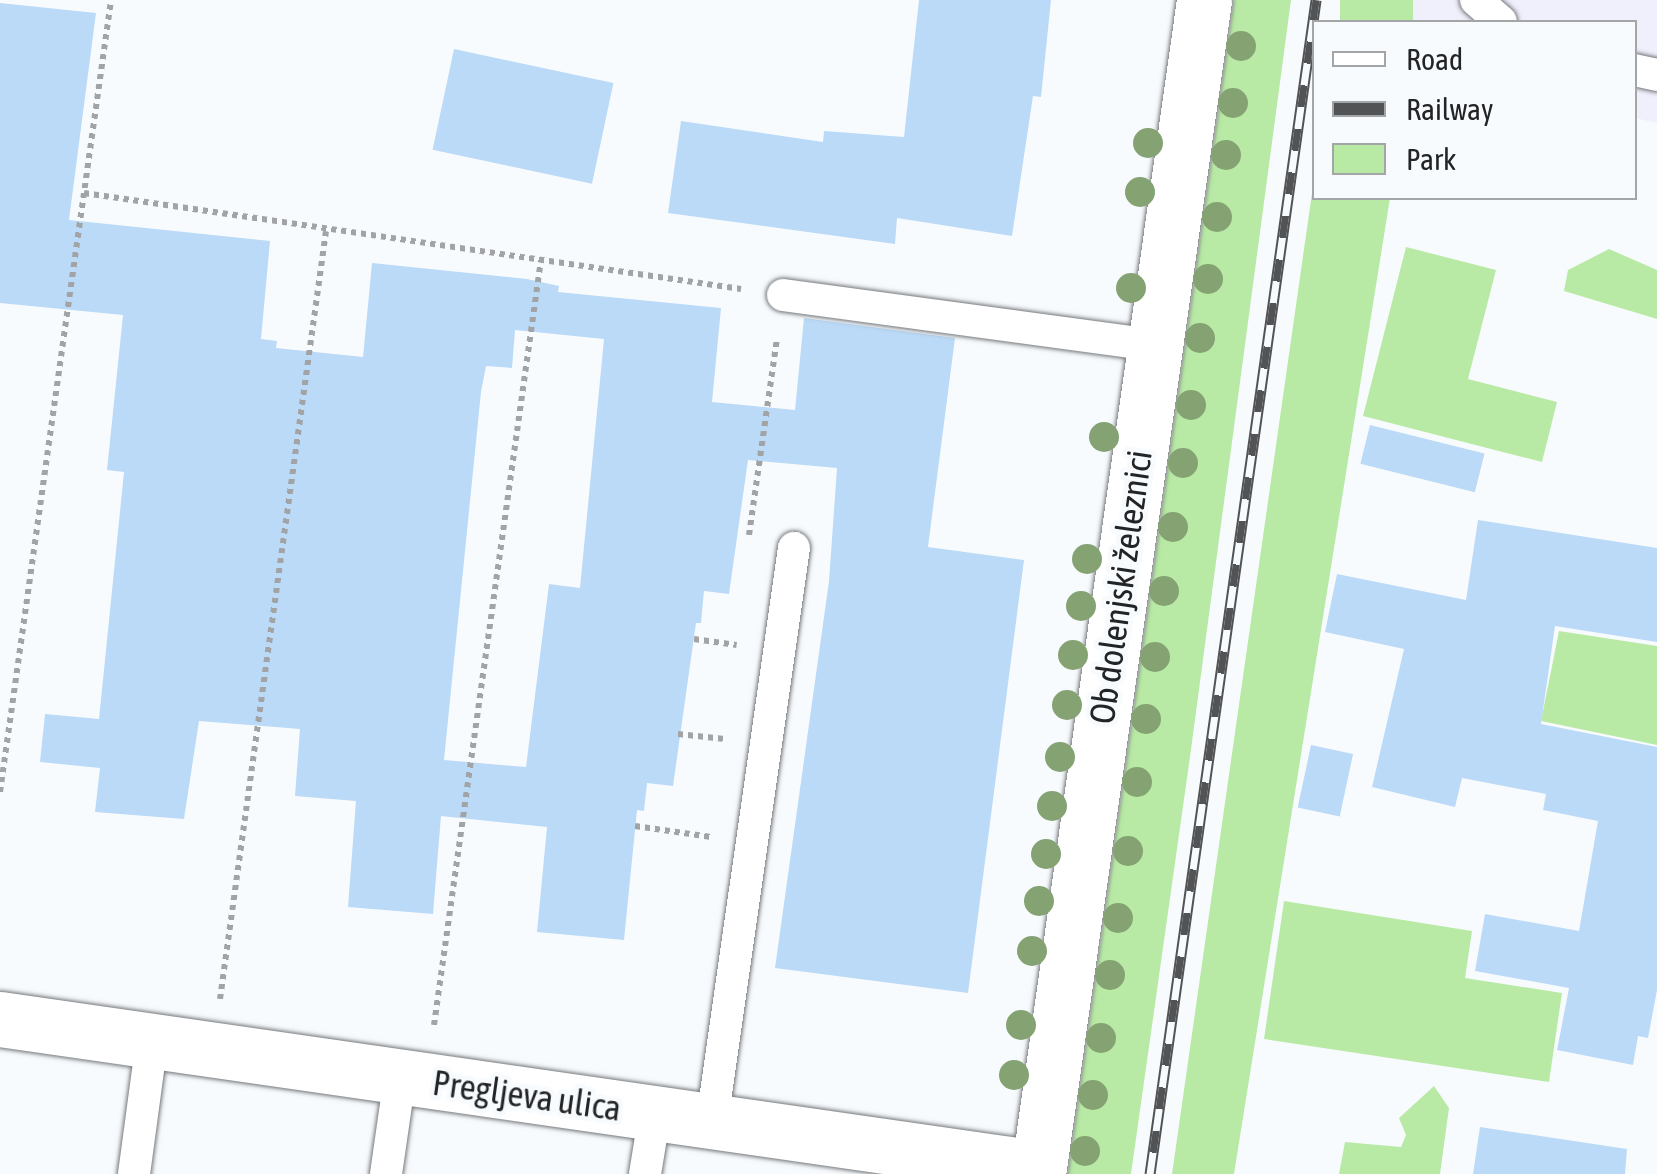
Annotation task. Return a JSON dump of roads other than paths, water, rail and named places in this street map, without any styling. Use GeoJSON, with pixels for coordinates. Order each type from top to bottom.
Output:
{"type":"FeatureCollection","features":[{"type":"Feature","properties":{"kind":"street","name":"Ob dolenjski železnici"},"geometry":{"type":"LineString","coordinates":[[1038,1171],[1204,0]]}},
{"type":"Feature","properties":{"kind":"street","name":"Pregljeva ulica"},"geometry":{"type":"LineString","coordinates":[[0,1019],[712,1122],[886,1160],[1038,1171]]}},
{"type":"Feature","properties":{"kind":"lane"},"geometry":{"type":"LineString","coordinates":[[1476,0],[1498,20]]}},
{"type":"Feature","properties":{"kind":"lane"},"geometry":{"type":"LineString","coordinates":[[783,295],[1155,345]]}},
{"type":"Feature","properties":{"kind":"lane"},"geometry":{"type":"LineString","coordinates":[[712,1122],[794,548]]}},
{"type":"Feature","properties":{"kind":"lane"},"geometry":{"type":"LineString","coordinates":[[134,1174],[152,1041]]}},
{"type":"Feature","properties":{"kind":"lane","name":"Pregljeva ulica"},"geometry":{"type":"LineString","coordinates":[[386,1174],[413,1079]]}},
{"type":"Feature","properties":{"kind":"lane","name":"Pregljeva ulica"},"geometry":{"type":"LineString","coordinates":[[645,1174],[654,1114]]}},
{"type":"Feature","properties":{"kind":"railway"},"geometry":{"type":"LineString","coordinates":[[1313,20],[1316,0]]}},
{"type":"Feature","properties":{"kind":"railway"},"geometry":{"type":"LineString","coordinates":[[1150,1174],[1312,28]]}}]}
